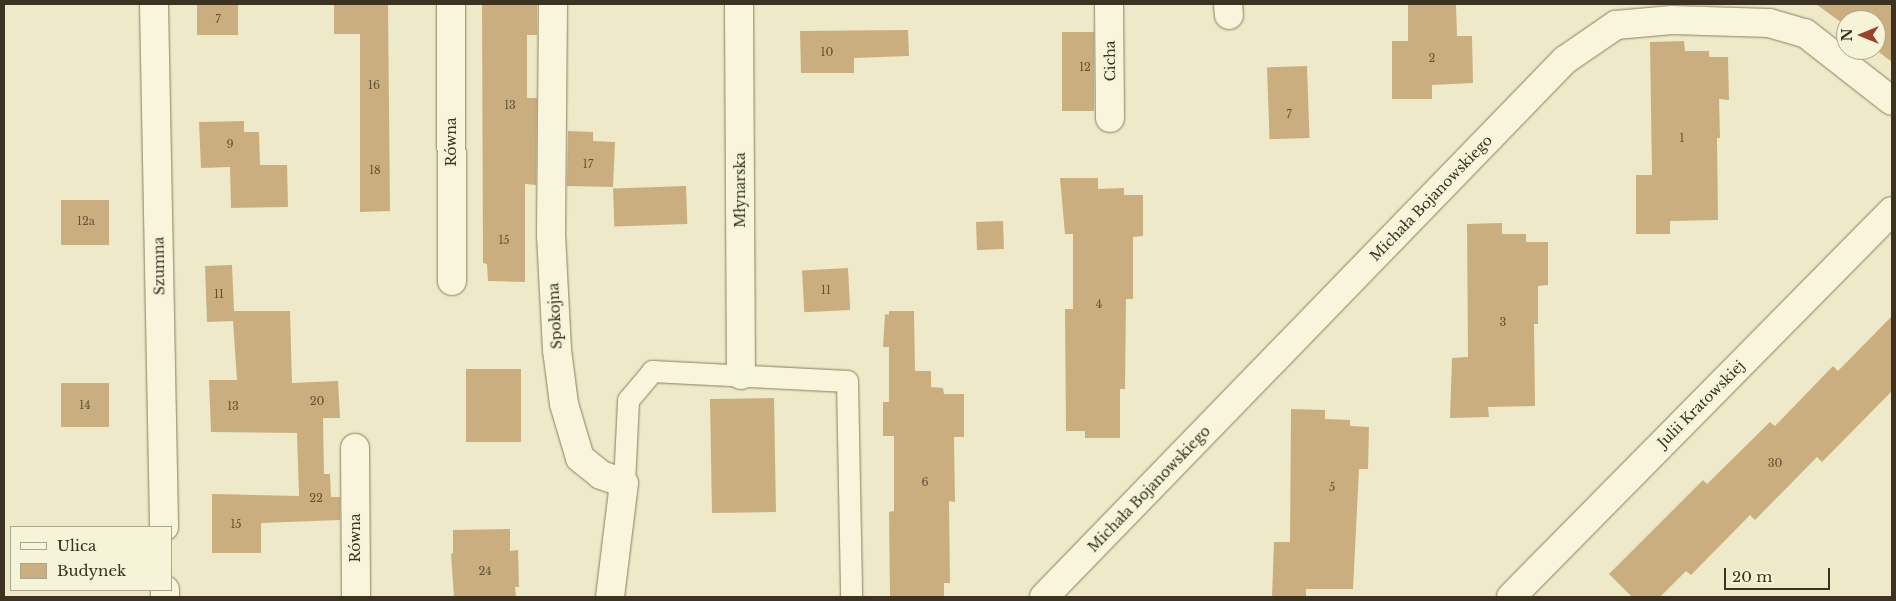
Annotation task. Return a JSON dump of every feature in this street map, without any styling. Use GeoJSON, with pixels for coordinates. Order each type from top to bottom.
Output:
{"type":"FeatureCollection","features":[{"type":"Feature","properties":{"kind":"street","name":"Szumna"},"geometry":{"type":"LineString","coordinates":[[154,4],[164,526]]}},
{"type":"Feature","properties":{"kind":"street","name":"Równa"},"geometry":{"type":"LineString","coordinates":[[451,4],[452,281]]}},
{"type":"Feature","properties":{"kind":"street","name":"Spokojna"},"geometry":{"type":"LineString","coordinates":[[553,4],[551,235],[557,350],[563,395],[580,458],[601,475],[624,483]]}},
{"type":"Feature","properties":{"kind":"street","name":"Młynarska"},"geometry":{"type":"LineString","coordinates":[[738,4],[741,375]]}},
{"type":"Feature","properties":{"kind":"street","name":"Cicha"},"geometry":{"type":"LineString","coordinates":[[1109,4],[1110,118]]}},
{"type":"Feature","properties":{"kind":"street","name":"Michała Bojanowskiego"},"geometry":{"type":"LineString","coordinates":[[1044,597],[1565,60],[1616,25],[1672,20],[1770,22],[1805,33],[1892,101]]}},
{"type":"Feature","properties":{"kind":"street","name":"Julii Kratowskiej"},"geometry":{"type":"LineString","coordinates":[[1510,597],[1892,211]]}},
{"type":"Feature","properties":{"kind":"street","name":"Równa"},"geometry":{"type":"LineString","coordinates":[[355,448],[356,597]]}},
{"type":"Feature","properties":{"kind":"street"},"geometry":{"type":"LineString","coordinates":[[610,597],[624,483]]}},
{"type":"Feature","properties":{"kind":"lane"},"geometry":{"type":"LineString","coordinates":[[624,483],[628,400],[652,371],[847,381],[851,597]]}},
{"type":"Feature","properties":{"kind":"building"},"geometry":{"type":"Polygon","coordinates":[[[197,4],[238,4],[238,35],[197,35],[197,4]]]}},
{"type":"Feature","properties":{"kind":"building"},"geometry":{"type":"Polygon","coordinates":[[[334,4],[388,4],[390,211],[360,212],[360,34],[334,34],[334,4]]]}},
{"type":"Feature","properties":{"kind":"building"},"geometry":{"type":"Polygon","coordinates":[[[482,4],[537,5],[537,35],[527,35],[527,98],[537,98],[536,185],[525,184],[525,282],[488,281],[487,264],[483,263],[482,4]]]}},
{"type":"Feature","properties":{"kind":"building"},"geometry":{"type":"Polygon","coordinates":[[[1408,4],[1456,4],[1457,36],[1472,36],[1473,83],[1432,85],[1432,99],[1392,99],[1392,41],[1408,41],[1408,4]]]}},
{"type":"Feature","properties":{"kind":"building"},"geometry":{"type":"Polygon","coordinates":[[[1816,4],[1892,4],[1892,62],[1886,58],[1886,10],[1836,10],[1836,19],[1816,4]]]}},
{"type":"Feature","properties":{"kind":"building"},"geometry":{"type":"Polygon","coordinates":[[[908,30],[909,56],[854,58],[854,73],[801,73],[800,31],[908,30]]]}},
{"type":"Feature","properties":{"kind":"building"},"geometry":{"type":"Polygon","coordinates":[[[1062,32],[1094,32],[1094,111],[1062,111],[1062,32]]]}},
{"type":"Feature","properties":{"kind":"building"},"geometry":{"type":"Polygon","coordinates":[[[1684,41],[1685,51],[1709,51],[1709,57],[1728,57],[1729,100],[1719,99],[1720,138],[1717,138],[1718,220],[1670,221],[1670,234],[1636,234],[1636,175],[1652,175],[1650,42],[1684,41]]]}},
{"type":"Feature","properties":{"kind":"building"},"geometry":{"type":"Polygon","coordinates":[[[1307,66],[1310,138],[1270,139],[1267,67],[1307,66]]]}},
{"type":"Feature","properties":{"kind":"building"},"geometry":{"type":"Polygon","coordinates":[[[244,121],[244,132],[259,132],[260,165],[287,165],[288,207],[231,208],[230,167],[201,168],[199,122],[244,121]]]}},
{"type":"Feature","properties":{"kind":"building"},"geometry":{"type":"Polygon","coordinates":[[[568,131],[593,132],[593,141],[615,142],[613,187],[567,186],[568,131]]]}},
{"type":"Feature","properties":{"kind":"building"},"geometry":{"type":"Polygon","coordinates":[[[1060,178],[1098,178],[1098,189],[1124,188],[1124,195],[1143,195],[1143,236],[1133,237],[1133,299],[1126,299],[1125,389],[1120,389],[1120,438],[1085,438],[1085,431],[1066,431],[1065,309],[1073,309],[1073,234],[1065,234],[1060,178]]]}},
{"type":"Feature","properties":{"kind":"building"},"geometry":{"type":"Polygon","coordinates":[[[686,186],[687,224],[614,227],[613,189],[686,186]]]}},
{"type":"Feature","properties":{"kind":"building"},"geometry":{"type":"Polygon","coordinates":[[[61,200],[109,200],[109,245],[61,245],[61,200]]]}},
{"type":"Feature","properties":{"kind":"building"},"geometry":{"type":"Polygon","coordinates":[[[1003,221],[1004,249],[977,250],[976,222],[1003,221]]]}},
{"type":"Feature","properties":{"kind":"building"},"geometry":{"type":"Polygon","coordinates":[[[1502,223],[1502,234],[1526,234],[1526,242],[1548,242],[1548,285],[1538,286],[1538,324],[1534,324],[1535,406],[1488,407],[1489,417],[1450,418],[1452,358],[1468,357],[1467,224],[1502,223]]]}},
{"type":"Feature","properties":{"kind":"building"},"geometry":{"type":"Polygon","coordinates":[[[232,265],[234,311],[290,311],[292,383],[338,381],[340,418],[323,418],[324,474],[330,474],[331,497],[340,497],[340,520],[261,523],[261,553],[212,553],[212,494],[299,496],[297,433],[211,432],[209,380],[237,380],[233,321],[207,322],[205,266],[232,265]]]}},
{"type":"Feature","properties":{"kind":"building"},"geometry":{"type":"Polygon","coordinates":[[[848,268],[850,310],[804,312],[802,270],[848,268]]]}},
{"type":"Feature","properties":{"kind":"building"},"geometry":{"type":"Polygon","coordinates":[[[889,311],[914,311],[915,371],[931,371],[931,387],[943,388],[944,394],[964,394],[964,437],[954,437],[955,502],[949,501],[950,583],[944,583],[944,597],[890,597],[889,512],[894,511],[894,436],[883,436],[883,402],[889,402],[889,347],[883,347],[885,314],[889,315],[889,311]]]}},
{"type":"Feature","properties":{"kind":"building"},"geometry":{"type":"Polygon","coordinates":[[[1892,316],[1892,391],[1822,462],[1817,457],[1755,520],[1750,515],[1691,575],[1686,571],[1660,597],[1632,597],[1609,574],[1703,480],[1707,484],[1770,422],[1775,426],[1833,366],[1838,371],[1892,316]]]}},
{"type":"Feature","properties":{"kind":"building"},"geometry":{"type":"Polygon","coordinates":[[[466,369],[521,369],[521,442],[466,442],[466,369]]]}},
{"type":"Feature","properties":{"kind":"building"},"geometry":{"type":"Polygon","coordinates":[[[61,383],[109,383],[109,427],[61,427],[61,383]]]}},
{"type":"Feature","properties":{"kind":"building"},"geometry":{"type":"Polygon","coordinates":[[[774,398],[776,512],[712,513],[710,399],[774,398]]]}},
{"type":"Feature","properties":{"kind":"building"},"geometry":{"type":"Polygon","coordinates":[[[1291,409],[1325,410],[1325,419],[1350,420],[1350,426],[1369,427],[1368,469],[1359,469],[1353,589],[1306,589],[1306,597],[1272,597],[1274,542],[1290,542],[1291,409]]]}},
{"type":"Feature","properties":{"kind":"building"},"geometry":{"type":"Polygon","coordinates":[[[510,529],[510,551],[518,550],[519,587],[515,587],[516,597],[454,597],[451,554],[453,553],[453,530],[510,529]]]}}]}
